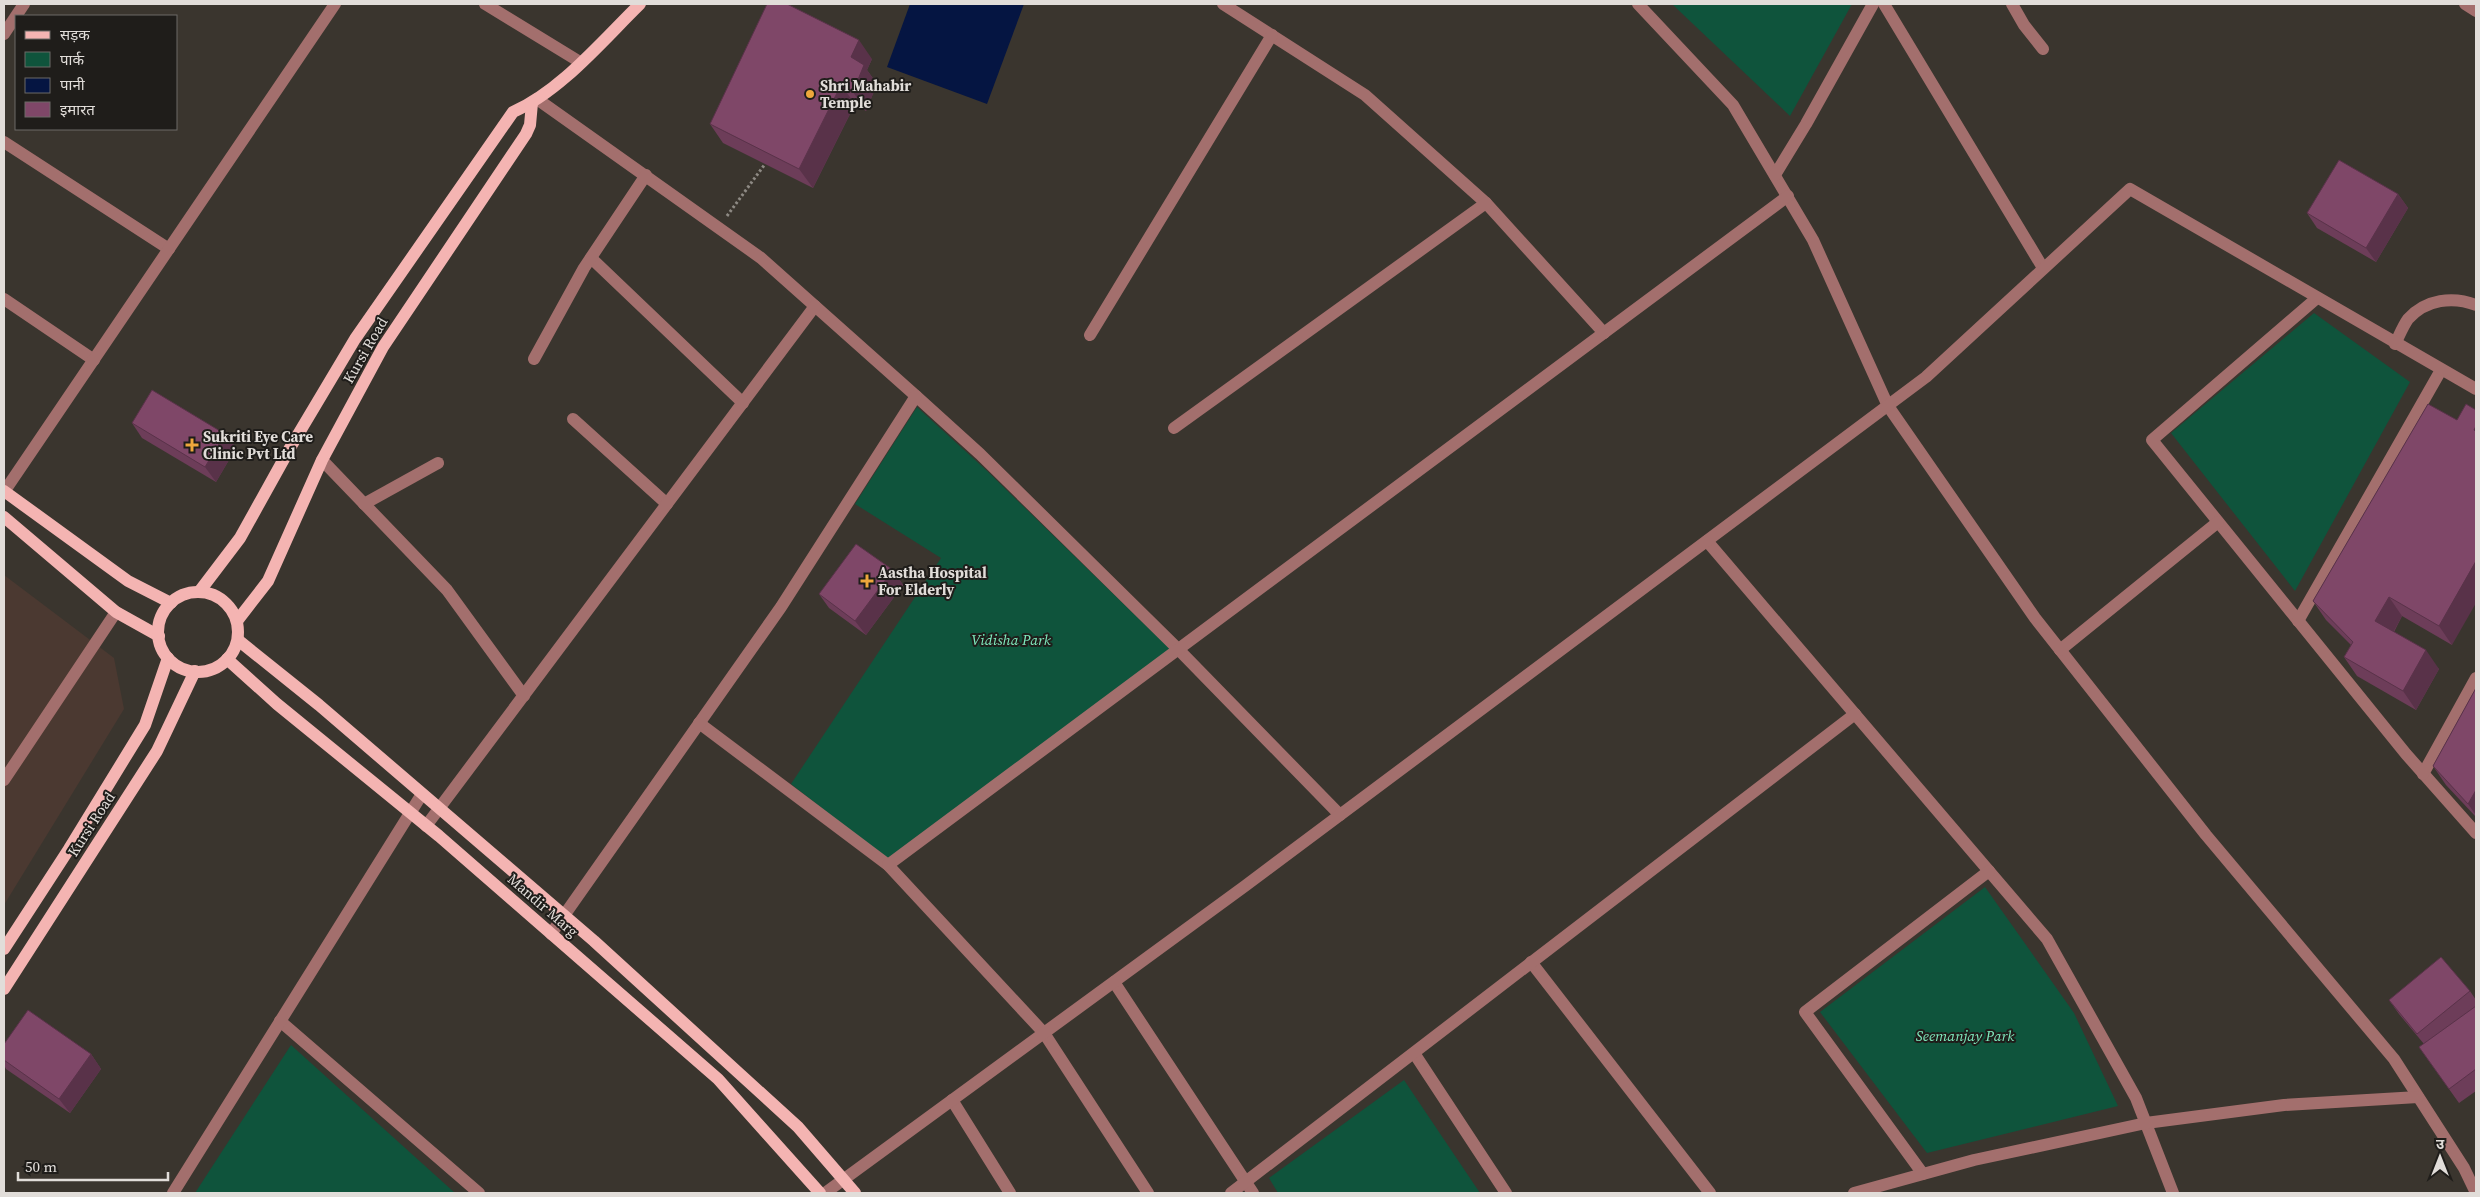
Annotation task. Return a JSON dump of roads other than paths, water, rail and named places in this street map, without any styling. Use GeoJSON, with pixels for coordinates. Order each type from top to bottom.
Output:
{"type":"FeatureCollection","features":[{"type":"Feature","properties":{"kind":"main road","name":"Kursi Road"},"geometry":{"type":"LineString","coordinates":[[199,592],[240,538],[290,448],[356,338],[513,112],[535,101],[580,62],[640,4]]}},
{"type":"Feature","properties":{"kind":"main road","name":"Kursi Road"},"geometry":{"type":"LineString","coordinates":[[237,621],[268,581],[322,460],[383,347],[526,134],[530,126],[535,101]]}},
{"type":"Feature","properties":{"kind":"main road"},"geometry":{"type":"LineString","coordinates":[[4,492],[128,581],[171,603]]}},
{"type":"Feature","properties":{"kind":"main road"},"geometry":{"type":"LineString","coordinates":[[4,517],[116,612],[159,636]]}},
{"type":"Feature","properties":{"kind":"main road"},"geometry":{"type":"LineString","coordinates":[[199,592],[216,596],[229,606],[237,621],[238,640],[228,659],[212,669],[195,671],[185,669],[168,658],[162,648],[159,624],[164,612],[171,603],[184,595],[199,592]]}},
{"type":"Feature","properties":{"kind":"main road"},"geometry":{"type":"LineString","coordinates":[[238,640],[319,705],[564,915],[798,1128],[855,1193]]}},
{"type":"Feature","properties":{"kind":"main road","name":"Kursi Road"},"geometry":{"type":"LineString","coordinates":[[4,948],[69,849],[145,725],[168,658]]}},
{"type":"Feature","properties":{"kind":"main road","name":"Mandir Marg"},"geometry":{"type":"LineString","coordinates":[[228,659],[277,704],[426,826],[718,1079],[820,1193]]}},
{"type":"Feature","properties":{"kind":"main road","name":"Kursi Road"},"geometry":{"type":"LineString","coordinates":[[4,989],[157,751],[195,671]]}},
{"type":"Feature","properties":{"kind":"street"},"geometry":{"type":"LineString","coordinates":[[17,15],[24,4]]}},
{"type":"Feature","properties":{"kind":"street"},"geometry":{"type":"LineString","coordinates":[[4,492],[335,4]]}},
{"type":"Feature","properties":{"kind":"street"},"geometry":{"type":"LineString","coordinates":[[485,4],[580,62]]}},
{"type":"Feature","properties":{"kind":"street"},"geometry":{"type":"LineString","coordinates":[[1223,4],[1365,95],[1486,203],[1604,333]]}},
{"type":"Feature","properties":{"kind":"street"},"geometry":{"type":"LineString","coordinates":[[1638,4],[1733,105],[1814,240],[1888,406],[2035,618],[2206,835],[2394,1059],[2464,1168],[2476,1193]]}},
{"type":"Feature","properties":{"kind":"street"},"geometry":{"type":"LineString","coordinates":[[1775,175],[1806,124],[1873,4]]}},
{"type":"Feature","properties":{"kind":"street"},"geometry":{"type":"LineString","coordinates":[[1884,4],[2043,268]]}},
{"type":"Feature","properties":{"kind":"street"},"geometry":{"type":"LineString","coordinates":[[2012,4],[2024,25],[2043,50]]}},
{"type":"Feature","properties":{"kind":"street"},"geometry":{"type":"LineString","coordinates":[[2466,4],[2476,11]]}},
{"type":"Feature","properties":{"kind":"street"},"geometry":{"type":"LineString","coordinates":[[4,34],[15,18]]}},
{"type":"Feature","properties":{"kind":"street"},"geometry":{"type":"LineString","coordinates":[[1090,335],[1272,35]]}},
{"type":"Feature","properties":{"kind":"street"},"geometry":{"type":"LineString","coordinates":[[535,101],[646,175],[761,258],[980,454],[1178,649],[1340,815]]}},
{"type":"Feature","properties":{"kind":"street"},"geometry":{"type":"LineString","coordinates":[[4,142],[170,249]]}},
{"type":"Feature","properties":{"kind":"street"},"geometry":{"type":"LineString","coordinates":[[534,358],[591,258],[646,175]]}},
{"type":"Feature","properties":{"kind":"street"},"geometry":{"type":"LineString","coordinates":[[825,1193],[1340,815],[1888,406],[1926,376],[2130,189],[2395,344],[2476,389]]}},
{"type":"Feature","properties":{"kind":"street"},"geometry":{"type":"LineString","coordinates":[[888,865],[1788,196]]}},
{"type":"Feature","properties":{"kind":"street"},"geometry":{"type":"LineString","coordinates":[[1174,428],[1486,203]]}},
{"type":"Feature","properties":{"kind":"street"},"geometry":{"type":"LineString","coordinates":[[591,258],[743,403]]}},
{"type":"Feature","properties":{"kind":"street"},"geometry":{"type":"LineString","coordinates":[[2317,298],[2152,440],[2423,774],[2476,833]]}},
{"type":"Feature","properties":{"kind":"street"},"geometry":{"type":"LineString","coordinates":[[4,299],[94,360]]}},
{"type":"Feature","properties":{"kind":"street"},"geometry":{"type":"LineString","coordinates":[[2395,344],[2408,320],[2425,306],[2444,300],[2463,300],[2476,305]]}},
{"type":"Feature","properties":{"kind":"street"},"geometry":{"type":"LineString","coordinates":[[426,826],[815,306]]}},
{"type":"Feature","properties":{"kind":"street"},"geometry":{"type":"LineString","coordinates":[[2298,621],[2441,370]]}},
{"type":"Feature","properties":{"kind":"street"},"geometry":{"type":"LineString","coordinates":[[551,934],[781,607],[916,396]]}},
{"type":"Feature","properties":{"kind":"street"},"geometry":{"type":"LineString","coordinates":[[573,419],[667,504]]}},
{"type":"Feature","properties":{"kind":"street"},"geometry":{"type":"LineString","coordinates":[[322,460],[447,590],[524,696]]}},
{"type":"Feature","properties":{"kind":"street"},"geometry":{"type":"LineString","coordinates":[[364,504],[438,463]]}},
{"type":"Feature","properties":{"kind":"street"},"geometry":{"type":"LineString","coordinates":[[2060,650],[2218,522]]}},
{"type":"Feature","properties":{"kind":"street"},"geometry":{"type":"LineString","coordinates":[[1707,541],[2047,939],[2136,1098],[2173,1193]]}},
{"type":"Feature","properties":{"kind":"street"},"geometry":{"type":"LineString","coordinates":[[4,780],[116,612]]}},
{"type":"Feature","properties":{"kind":"street"},"geometry":{"type":"LineString","coordinates":[[2423,774],[2476,678]]}},
{"type":"Feature","properties":{"kind":"street"},"geometry":{"type":"LineString","coordinates":[[1231,1193],[1855,714]]}},
{"type":"Feature","properties":{"kind":"street"},"geometry":{"type":"LineString","coordinates":[[699,723],[888,865],[1044,1033],[1148,1193]]}},
{"type":"Feature","properties":{"kind":"street"},"geometry":{"type":"LineString","coordinates":[[173,1193],[422,794]]}},
{"type":"Feature","properties":{"kind":"street"},"geometry":{"type":"LineString","coordinates":[[1923,1174],[1805,1012],[1989,871]]}},
{"type":"Feature","properties":{"kind":"street"},"geometry":{"type":"LineString","coordinates":[[1531,962],[1710,1193]]}},
{"type":"Feature","properties":{"kind":"street"},"geometry":{"type":"LineString","coordinates":[[1114,982],[1253,1193]]}},
{"type":"Feature","properties":{"kind":"street"},"geometry":{"type":"LineString","coordinates":[[280,1021],[479,1193]]}},
{"type":"Feature","properties":{"kind":"street"},"geometry":{"type":"LineString","coordinates":[[1414,1053],[1506,1193]]}},
{"type":"Feature","properties":{"kind":"street"},"geometry":{"type":"LineString","coordinates":[[1854,1193],[1974,1160],[2146,1123],[2284,1106],[2418,1097]]}},
{"type":"Feature","properties":{"kind":"street"},"geometry":{"type":"LineString","coordinates":[[952,1100],[1010,1193]]}},
{"type":"Feature","properties":{"kind":"water"},"geometry":{"type":"Polygon","coordinates":[[[910,4],[1024,4],[987,104],[887,67],[910,4]]]}},
{"type":"Feature","properties":{"kind":"place","name":"Shri Mahabir Temple"},"geometry":{"type":"Point","coordinates":[810,94]}},
{"type":"Feature","properties":{"kind":"place","name":"Sukriti Eye Care Clinic Pvt Ltd"},"geometry":{"type":"Point","coordinates":[192,445]}},
{"type":"Feature","properties":{"kind":"place","name":"Aastha Hospital For Elderly"},"geometry":{"type":"Point","coordinates":[867,581]}},
{"type":"Feature","properties":{"kind":"park label","name":"Vidisha Park"},"geometry":{"type":"Point","coordinates":[1011,639]}},
{"type":"Feature","properties":{"kind":"park label","name":"Seemanjay Park"},"geometry":{"type":"Point","coordinates":[1965,1035]}}]}
